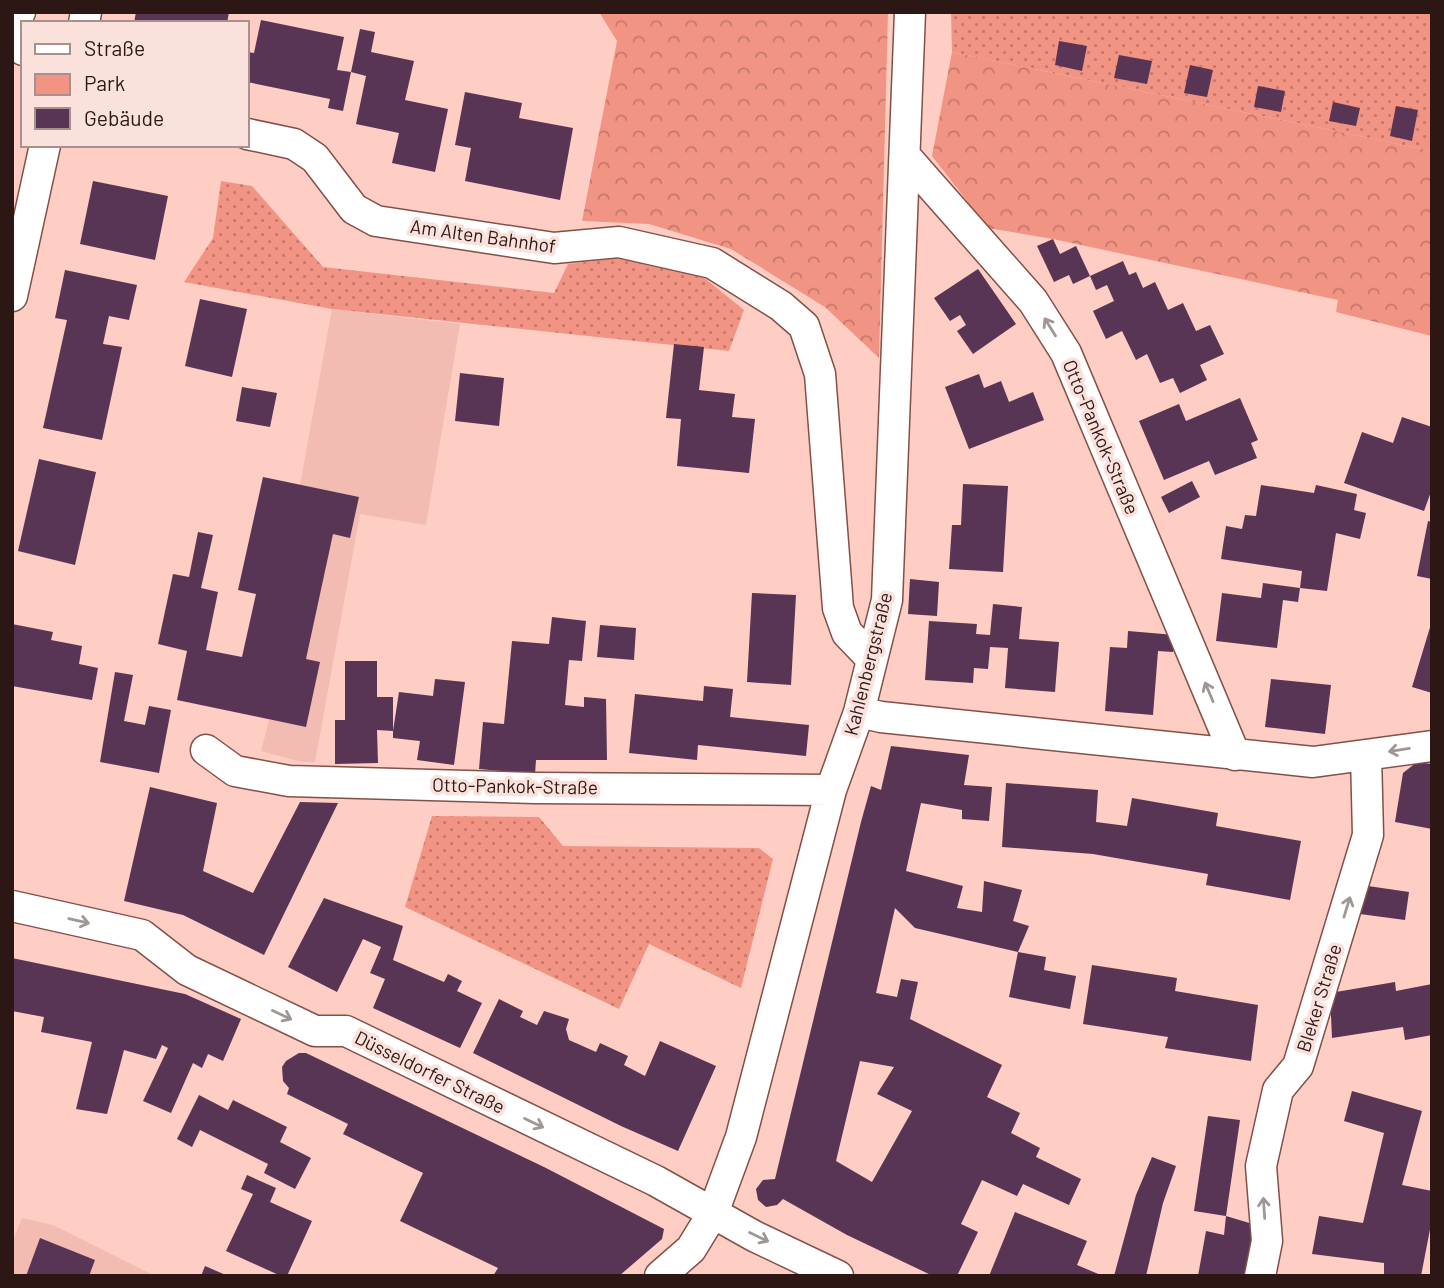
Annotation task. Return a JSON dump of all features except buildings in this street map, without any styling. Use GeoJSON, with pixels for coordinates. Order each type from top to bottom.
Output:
{"type":"FeatureCollection","features":[{"type":"Feature","properties":{"kind":"street"},"geometry":{"type":"LineString","coordinates":[[12,22],[20,12]]}},
{"type":"Feature","properties":{"kind":"street","name":"Kahlenbergstraße"},"geometry":{"type":"LineString","coordinates":[[660,1276],[691,1249],[713,1213],[741,1137],[831,790],[859,712],[887,600],[910,12]]}},
{"type":"Feature","properties":{"kind":"street","name":"Am Alten Bahnhof"},"geometry":{"type":"LineString","coordinates":[[248,134],[294,144],[315,158],[354,209],[376,221],[554,248],[619,242],[712,263],[781,306],[804,326],[820,374],[838,608],[847,633],[871,658]]}},
{"type":"Feature","properties":{"kind":"street"},"geometry":{"type":"LineString","coordinates":[[12,296],[46,147]]}},
{"type":"Feature","properties":{"kind":"street","name":"Otto-Pankok-Straße"},"geometry":{"type":"LineString","coordinates":[[905,156],[1033,301],[1066,353],[1235,755]]}},
{"type":"Feature","properties":{"kind":"street"},"geometry":{"type":"LineString","coordinates":[[859,712],[881,717],[1313,762],[1432,746]]}},
{"type":"Feature","properties":{"kind":"street","name":"Otto-Pankok-Straße"},"geometry":{"type":"LineString","coordinates":[[206,750],[235,771],[289,781],[535,788],[831,790]]}},
{"type":"Feature","properties":{"kind":"street","name":"Bleker Straße"},"geometry":{"type":"LineString","coordinates":[[1260,1276],[1267,1241],[1261,1166],[1278,1090],[1298,1066],[1368,835],[1366,755]]}},
{"type":"Feature","properties":{"kind":"street","name":"Düsseldorfer Straße"},"geometry":{"type":"LineString","coordinates":[[12,906],[142,935],[187,970],[315,1031],[346,1031],[656,1181],[838,1276]]}},
{"type":"Feature","properties":{"kind":"shaded area"},"geometry":{"type":"Polygon","coordinates":[[[332,309],[460,324],[426,525],[360,514],[315,762],[301,762],[261,751],[269,720],[251,715],[300,485],[332,309]]]}},
{"type":"Feature","properties":{"kind":"shaded area"},"geometry":{"type":"Polygon","coordinates":[[[22,1218],[53,1225],[155,1276],[12,1276],[12,1243],[22,1218]]]}},
{"type":"Feature","properties":{"kind":"green space"},"geometry":{"type":"Polygon","coordinates":[[[599,12],[888,12],[879,358],[825,307],[731,249],[649,224],[582,221],[617,41],[599,12]]]}},
{"type":"Feature","properties":{"kind":"green space"},"geometry":{"type":"Polygon","coordinates":[[[951,12],[1432,12],[1432,151],[952,52],[951,12]]]}},
{"type":"Feature","properties":{"kind":"green space"},"geometry":{"type":"Polygon","coordinates":[[[952,52],[1432,151],[1432,336],[1336,312],[1338,300],[1053,239],[988,228],[932,156],[952,52]]]}},
{"type":"Feature","properties":{"kind":"green space"},"geometry":{"type":"Polygon","coordinates":[[[221,181],[252,186],[323,267],[554,293],[568,264],[621,258],[702,276],[744,310],[729,351],[332,309],[184,282],[213,238],[221,181]]]}},
{"type":"Feature","properties":{"kind":"green space"},"geometry":{"type":"Polygon","coordinates":[[[432,816],[539,817],[563,846],[759,848],[773,859],[741,988],[649,944],[619,1009],[405,907],[432,816]]]}}]}
